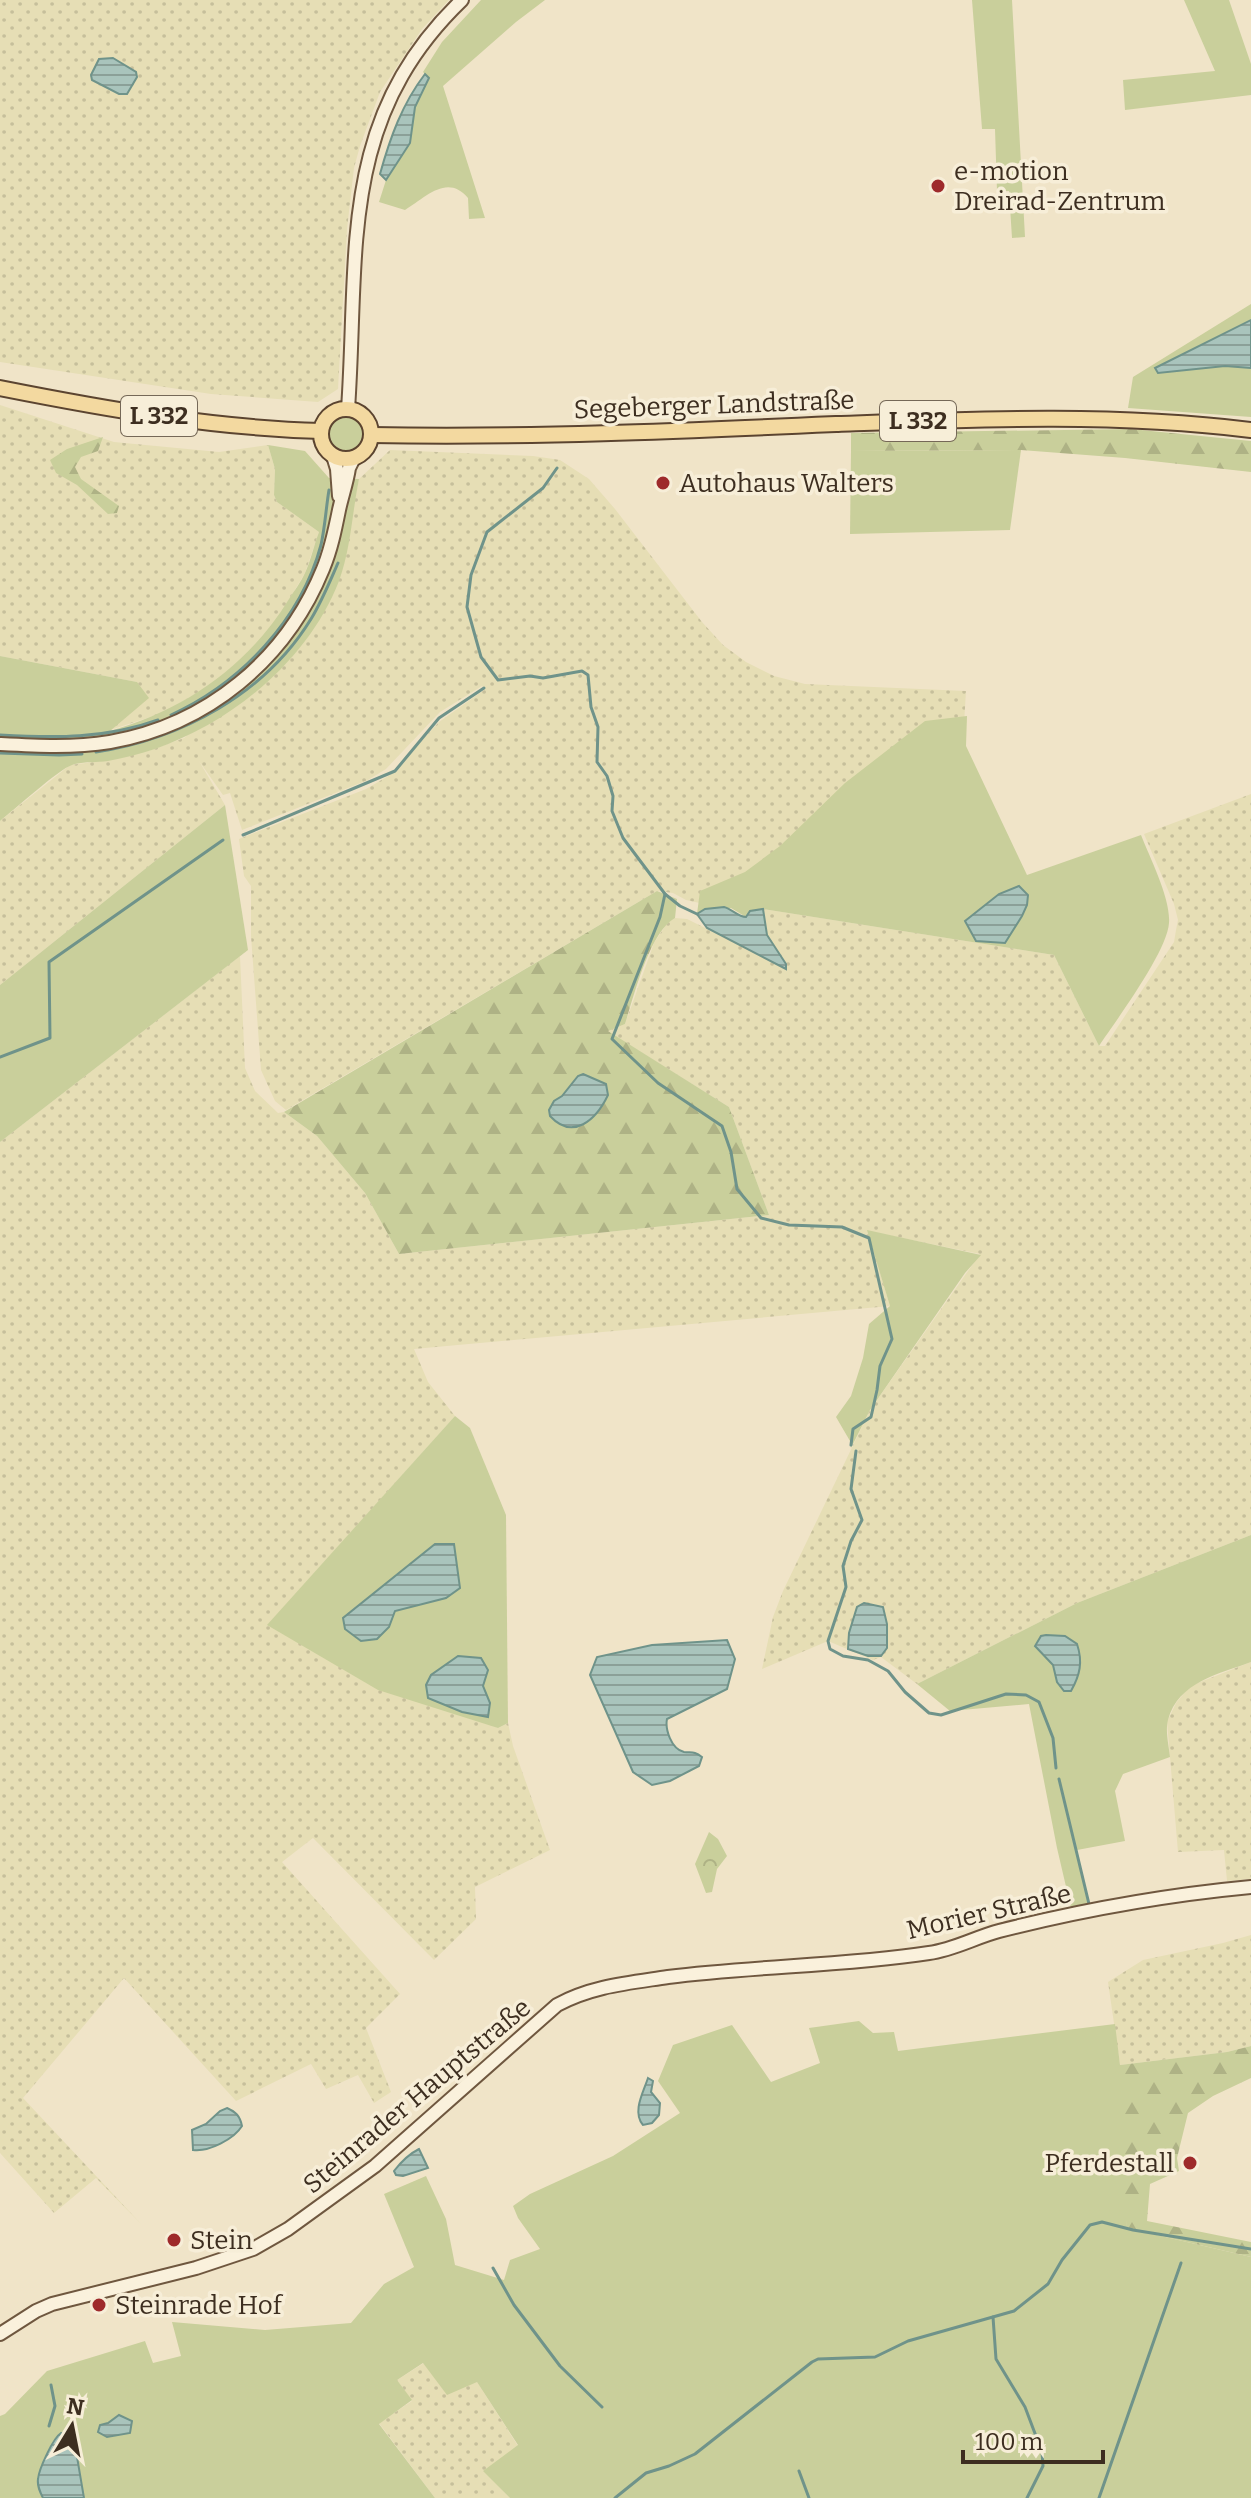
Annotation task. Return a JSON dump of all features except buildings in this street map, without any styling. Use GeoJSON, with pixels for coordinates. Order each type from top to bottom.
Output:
{"type":"FeatureCollection","features":[{"type":"Feature","properties":{"kind":"main road"},"geometry":{"type":"LineString","coordinates":[[348,409],[357,221],[369,152],[385,108],[406,69],[430,34],[462,0]]}},
{"type":"Feature","properties":{"kind":"main road","name":"L 332"},"geometry":{"type":"LineString","coordinates":[[0,388],[167,418],[321,431]]}},
{"type":"Feature","properties":{"kind":"main road"},"geometry":{"type":"LineString","coordinates":[[0,744],[66,746],[126,739],[185,719],[228,693],[278,646],[306,606],[324,567],[339,508],[349,468],[354,458],[366,449],[371,435],[364,417],[348,409],[329,415],[321,431],[323,445],[333,456],[337,469],[339,508]]}},
{"type":"Feature","properties":{"kind":"main road","name":"Segeberger Landstraße"},"geometry":{"type":"LineString","coordinates":[[371,435],[585,435],[1014,417],[1128,420],[1251,430]]}},
{"type":"Feature","properties":{"kind":"main road"},"geometry":{"type":"LineString","coordinates":[[333,456],[354,458]]}},
{"type":"Feature","properties":{"kind":"main road","name":"Morier Straße"},"geometry":{"type":"LineString","coordinates":[[736,1970],[933,1953],[998,1932],[1103,1908],[1155,1898],[1251,1887]]}},
{"type":"Feature","properties":{"kind":"main road","name":"Steinrader Hauptstraße"},"geometry":{"type":"LineString","coordinates":[[0,2334],[52,2304],[198,2267],[253,2249],[288,2229],[375,2166],[557,2005],[577,1994],[608,1986],[736,1970]]}},
{"type":"Feature","properties":{"kind":"shaded area"},"geometry":{"type":"Polygon","coordinates":[[[0,0],[449,0],[422,29],[380,92],[360,146],[354,168],[347,229],[338,389],[318,402],[211,394],[0,362],[0,0]]]}},
{"type":"Feature","properties":{"kind":"shaded area"},"geometry":{"type":"Polygon","coordinates":[[[0,405],[114,442],[219,452],[268,445],[275,469],[274,495],[277,502],[319,532],[305,573],[272,628],[214,683],[163,713],[107,731],[137,682],[0,656],[0,405]]]}},
{"type":"Feature","properties":{"kind":"shaded area"},"geometry":{"type":"Polygon","coordinates":[[[390,450],[533,456],[560,460],[589,479],[702,622],[723,645],[746,662],[774,676],[805,684],[966,691],[963,741],[704,904],[657,891],[286,1110],[275,1101],[261,1070],[251,936],[251,886],[244,876],[239,839],[366,789],[390,775],[439,722],[484,690],[482,686],[440,712],[386,769],[368,780],[242,830],[230,793],[223,795],[199,761],[225,805],[0,985],[0,821],[70,765],[109,760],[184,738],[310,633],[338,582],[359,479],[390,450]]]}},
{"type":"Feature","properties":{"kind":"shaded area"},"geometry":{"type":"Polygon","coordinates":[[[1251,794],[1251,1535],[1077,1603],[917,1684],[881,1657],[873,1660],[828,1641],[762,1669],[773,1617],[783,1591],[870,1410],[980,1254],[868,1231],[890,1306],[414,1349],[428,1382],[455,1416],[268,1625],[498,1728],[508,1723],[513,1746],[550,1850],[475,1887],[476,1919],[434,1960],[313,1838],[282,1862],[400,1994],[366,2028],[391,2092],[374,2103],[358,2075],[326,2089],[311,2064],[236,2101],[124,1978],[23,2098],[142,2225],[96,2178],[54,2213],[0,2153],[0,1142],[240,956],[245,1068],[255,1091],[278,1113],[284,1112],[317,1136],[365,1193],[399,1254],[769,1215],[729,1107],[607,1031],[625,1024],[654,943],[668,922],[675,918],[687,919],[786,968],[767,935],[763,909],[1054,955],[1099,1046],[1105,1046],[1174,942],[1178,920],[1174,904],[1144,834],[1251,794]]]}},
{"type":"Feature","properties":{"kind":"shaded area"},"geometry":{"type":"Polygon","coordinates":[[[1251,1662],[1251,1879],[1227,1881],[1224,1850],[1178,1852],[1167,1722],[1176,1703],[1190,1686],[1251,1662]]]}},
{"type":"Feature","properties":{"kind":"shaded area"},"geometry":{"type":"Polygon","coordinates":[[[1251,1935],[1251,2046],[1227,2052],[1120,2065],[1108,1982],[1143,1960],[1251,1935]]]}},
{"type":"Feature","properties":{"kind":"shaded area"},"geometry":{"type":"Polygon","coordinates":[[[424,2363],[477,2382],[518,2446],[484,2471],[510,2498],[435,2498],[379,2423],[412,2401],[397,2380],[424,2363]]]}},
{"type":"Feature","properties":{"kind":"green space"},"geometry":{"type":"Polygon","coordinates":[[[481,0],[545,0],[443,86],[485,218],[469,219],[468,198],[452,188],[436,190],[405,210],[379,202],[386,180],[410,143],[415,107],[429,78],[423,72],[442,42],[481,0]]]}},
{"type":"Feature","properties":{"kind":"green space"},"geometry":{"type":"Polygon","coordinates":[[[972,0],[1012,0],[1025,237],[1012,238],[1009,191],[997,191],[995,129],[982,129],[972,0]]]}},
{"type":"Feature","properties":{"kind":"green space"},"geometry":{"type":"Polygon","coordinates":[[[1184,0],[1229,0],[1251,64],[1251,95],[1125,110],[1123,80],[1215,71],[1184,0]]]}},
{"type":"Feature","properties":{"kind":"green space"},"geometry":{"type":"Polygon","coordinates":[[[1251,304],[1251,320],[1155,368],[1159,373],[1225,366],[1251,368],[1251,417],[1128,408],[1133,377],[1251,304]]]}},
{"type":"Feature","properties":{"kind":"green space"},"geometry":{"type":"Polygon","coordinates":[[[346,416],[359,421],[364,434],[359,447],[346,452],[333,447],[328,434],[333,421],[346,416]]]}},
{"type":"Feature","properties":{"kind":"green space"},"geometry":{"type":"Polygon","coordinates":[[[1131,429],[1251,441],[1251,472],[1021,450],[851,451],[851,433],[1131,429]]]}},
{"type":"Feature","properties":{"kind":"green space"},"geometry":{"type":"Polygon","coordinates":[[[103,437],[98,451],[81,457],[75,467],[81,479],[119,506],[117,513],[108,514],[77,485],[56,473],[50,460],[67,449],[103,437]]]}},
{"type":"Feature","properties":{"kind":"green space"},"geometry":{"type":"Polygon","coordinates":[[[268,445],[305,451],[329,478],[359,479],[343,569],[326,610],[309,636],[265,684],[240,705],[212,722],[149,751],[108,761],[72,765],[0,821],[0,656],[137,682],[149,698],[110,731],[138,722],[189,698],[234,665],[273,623],[303,576],[319,532],[277,502],[274,495],[275,469],[268,445]]]}},
{"type":"Feature","properties":{"kind":"green space"},"geometry":{"type":"Polygon","coordinates":[[[1021,450],[1010,530],[850,534],[851,451],[1021,450]]]}},
{"type":"Feature","properties":{"kind":"green space"},"geometry":{"type":"Polygon","coordinates":[[[967,716],[966,746],[1027,875],[1141,835],[1154,867],[1169,913],[1166,936],[1140,985],[1099,1046],[1054,955],[763,909],[750,911],[746,917],[731,908],[697,914],[700,891],[745,872],[780,846],[845,783],[925,721],[967,716]]]}},
{"type":"Feature","properties":{"kind":"green space"},"geometry":{"type":"Polygon","coordinates":[[[225,805],[248,950],[0,1142],[0,985],[225,805]]]}},
{"type":"Feature","properties":{"kind":"green space"},"geometry":{"type":"Polygon","coordinates":[[[657,891],[677,899],[675,918],[657,937],[650,951],[625,1024],[608,1031],[729,1107],[769,1215],[399,1254],[365,1193],[317,1136],[284,1112],[657,891]]]}},
{"type":"Feature","properties":{"kind":"green space"},"geometry":{"type":"Polygon","coordinates":[[[867,1230],[981,1255],[965,1273],[870,1410],[851,1448],[836,1417],[851,1396],[863,1358],[869,1324],[890,1306],[867,1230]]]}},
{"type":"Feature","properties":{"kind":"green space"},"geometry":{"type":"Polygon","coordinates":[[[455,1416],[470,1428],[506,1515],[508,1723],[498,1728],[378,1690],[267,1625],[455,1416]]]}},
{"type":"Feature","properties":{"kind":"green space"},"geometry":{"type":"Polygon","coordinates":[[[1251,1535],[1251,1662],[1190,1688],[1173,1707],[1168,1720],[1170,1757],[1123,1774],[1115,1791],[1125,1841],[1077,1850],[1089,1904],[1071,1908],[1029,1704],[950,1711],[917,1684],[1077,1603],[1251,1535]]]}},
{"type":"Feature","properties":{"kind":"green space"},"geometry":{"type":"Polygon","coordinates":[[[709,1832],[718,1839],[727,1856],[717,1869],[712,1892],[706,1893],[695,1864],[709,1832]]]}},
{"type":"Feature","properties":{"kind":"green space"},"geometry":{"type":"Polygon","coordinates":[[[859,2021],[873,2033],[894,2032],[898,2051],[1115,2024],[1120,2065],[1127,2228],[1251,2257],[1251,2498],[510,2498],[483,2471],[518,2445],[477,2382],[447,2395],[423,2363],[397,2380],[412,2400],[379,2424],[435,2498],[0,2498],[0,2416],[47,2371],[145,2341],[153,2363],[181,2356],[172,2322],[265,2330],[351,2323],[384,2284],[414,2267],[384,2194],[426,2176],[446,2219],[455,2265],[504,2280],[510,2260],[540,2249],[513,2206],[530,2194],[613,2156],[680,2113],[658,2081],[673,2045],[732,2025],[771,2082],[820,2063],[809,2028],[859,2021]]]}},
{"type":"Feature","properties":{"kind":"green space"},"geometry":{"type":"Polygon","coordinates":[[[1251,2046],[1251,2078],[1213,2096],[1188,2113],[1177,2158],[1179,2171],[1150,2184],[1147,2221],[1251,2242],[1251,2257],[1127,2228],[1119,2171],[1120,2065],[1227,2052],[1251,2046]]]}},
{"type":"Feature","properties":{"kind":"water"},"geometry":{"type":"Polygon","coordinates":[[[113,58],[136,72],[137,77],[127,94],[119,94],[92,80],[91,75],[99,59],[113,58]]]}},
{"type":"Feature","properties":{"kind":"water"},"geometry":{"type":"Polygon","coordinates":[[[425,74],[429,78],[415,107],[410,143],[386,180],[380,174],[393,134],[403,109],[425,74]]]}},
{"type":"Feature","properties":{"kind":"water"},"geometry":{"type":"Polygon","coordinates":[[[1251,320],[1251,368],[1225,366],[1158,373],[1155,368],[1251,320]]]}},
{"type":"Feature","properties":{"kind":"water"},"geometry":{"type":"Polygon","coordinates":[[[1019,886],[1028,895],[1027,905],[1005,943],[976,941],[965,921],[999,894],[1019,886]]]}},
{"type":"Feature","properties":{"kind":"water"},"geometry":{"type":"Polygon","coordinates":[[[724,907],[746,917],[750,911],[763,909],[767,935],[786,964],[786,969],[707,928],[697,914],[705,909],[724,907]]]}},
{"type":"Feature","properties":{"kind":"water"},"geometry":{"type":"Polygon","coordinates":[[[583,1074],[606,1084],[608,1095],[590,1119],[575,1127],[567,1127],[550,1116],[549,1110],[554,1101],[583,1074]]]}},
{"type":"Feature","properties":{"kind":"water"},"geometry":{"type":"Polygon","coordinates":[[[435,1544],[454,1544],[460,1588],[446,1598],[395,1611],[389,1627],[377,1639],[361,1641],[345,1629],[343,1618],[435,1544]]]}},
{"type":"Feature","properties":{"kind":"water"},"geometry":{"type":"Polygon","coordinates":[[[864,1603],[883,1607],[887,1648],[881,1656],[868,1656],[848,1649],[857,1607],[864,1603]]]}},
{"type":"Feature","properties":{"kind":"water"},"geometry":{"type":"Polygon","coordinates":[[[1041,1636],[1065,1636],[1077,1644],[1080,1668],[1071,1691],[1064,1691],[1057,1682],[1053,1665],[1035,1646],[1041,1636]]]}},
{"type":"Feature","properties":{"kind":"water"},"geometry":{"type":"Polygon","coordinates":[[[727,1640],[735,1659],[727,1689],[667,1719],[672,1743],[679,1750],[702,1757],[699,1766],[670,1781],[652,1785],[633,1772],[590,1675],[597,1657],[652,1645],[727,1640]]]}},
{"type":"Feature","properties":{"kind":"water"},"geometry":{"type":"Polygon","coordinates":[[[458,1656],[481,1658],[488,1670],[483,1686],[490,1703],[488,1717],[462,1712],[428,1698],[426,1685],[431,1675],[458,1656]]]}},
{"type":"Feature","properties":{"kind":"water"},"geometry":{"type":"Polygon","coordinates":[[[648,2078],[653,2081],[651,2092],[660,2103],[659,2115],[652,2123],[643,2125],[638,2108],[648,2078]]]}},
{"type":"Feature","properties":{"kind":"water"},"geometry":{"type":"Polygon","coordinates":[[[227,2108],[240,2120],[242,2126],[238,2131],[213,2147],[193,2150],[192,2130],[227,2108]]]}},
{"type":"Feature","properties":{"kind":"water"},"geometry":{"type":"Polygon","coordinates":[[[419,2149],[428,2168],[403,2176],[396,2175],[394,2171],[399,2164],[419,2149]]]}},
{"type":"Feature","properties":{"kind":"water"},"geometry":{"type":"Polygon","coordinates":[[[119,2415],[132,2421],[130,2433],[107,2437],[98,2432],[100,2425],[119,2415]]]}},
{"type":"Feature","properties":{"kind":"water"},"geometry":{"type":"Polygon","coordinates":[[[61,2433],[71,2438],[75,2445],[84,2498],[43,2498],[39,2489],[38,2479],[44,2461],[61,2433]]]}},
{"type":"Feature","properties":{"kind":"waterway"},"geometry":{"type":"LineString","coordinates":[[557,468],[543,488],[487,532],[471,575],[467,607],[481,657],[498,680],[530,676],[543,678],[582,671],[588,675],[591,707],[598,727],[597,762],[607,776],[613,796],[612,811],[623,838],[665,894],[697,914]]}},
{"type":"Feature","properties":{"kind":"waterway"},"geometry":{"type":"LineString","coordinates":[[171,715],[197,702],[244,667],[283,623],[312,573],[321,545],[329,490]]}},
{"type":"Feature","properties":{"kind":"waterway"},"geometry":{"type":"LineString","coordinates":[[96,752],[128,746],[189,724],[245,691],[292,646],[315,612],[338,563]]}},
{"type":"Feature","properties":{"kind":"waterway"},"geometry":{"type":"LineString","coordinates":[[243,835],[395,771],[439,718],[484,688]]}},
{"type":"Feature","properties":{"kind":"waterway"},"geometry":{"type":"LineString","coordinates":[[0,735],[60,737],[99,734],[158,720]]}},
{"type":"Feature","properties":{"kind":"waterway"},"geometry":{"type":"LineString","coordinates":[[0,753],[82,754]]}},
{"type":"Feature","properties":{"kind":"waterway"},"geometry":{"type":"LineString","coordinates":[[0,1057],[50,1038],[49,962],[223,840]]}},
{"type":"Feature","properties":{"kind":"waterway"},"geometry":{"type":"LineString","coordinates":[[665,894],[660,917],[612,1039],[658,1083],[722,1126],[731,1152],[737,1189],[761,1218],[789,1225],[842,1227],[869,1238],[892,1339],[880,1366],[871,1417],[853,1429],[851,1445]]}},
{"type":"Feature","properties":{"kind":"waterway"},"geometry":{"type":"LineString","coordinates":[[856,1451],[851,1489],[862,1520],[843,1566],[846,1587],[828,1641],[830,1649],[843,1656],[868,1660],[888,1671],[905,1692],[929,1713],[941,1715],[1006,1694],[1026,1695],[1039,1702],[1053,1738],[1056,1768]]}},
{"type":"Feature","properties":{"kind":"waterway"},"geometry":{"type":"LineString","coordinates":[[1059,1779],[1089,1904]]}},
{"type":"Feature","properties":{"kind":"waterway"},"geometry":{"type":"LineString","coordinates":[[615,2498],[646,2473],[695,2454],[818,2359],[875,2357],[908,2341],[1014,2311],[1048,2284],[1062,2260],[1090,2225],[1102,2222],[1251,2249]]}},
{"type":"Feature","properties":{"kind":"waterway"},"geometry":{"type":"LineString","coordinates":[[1099,2498],[1181,2263]]}},
{"type":"Feature","properties":{"kind":"waterway"},"geometry":{"type":"LineString","coordinates":[[493,2268],[514,2305],[560,2366],[602,2407]]}},
{"type":"Feature","properties":{"kind":"waterway"},"geometry":{"type":"LineString","coordinates":[[993,2317],[996,2359],[1025,2407],[1042,2452],[1043,2466],[1027,2498]]}},
{"type":"Feature","properties":{"kind":"waterway"},"geometry":{"type":"LineString","coordinates":[[49,2426],[55,2406],[51,2385]]}},
{"type":"Feature","properties":{"kind":"waterway"},"geometry":{"type":"LineString","coordinates":[[799,2471],[809,2498]]}},
{"type":"Feature","properties":{"kind":"place","name":"e-motion Dreirad-Zentrum"},"geometry":{"type":"Point","coordinates":[938,186]}},
{"type":"Feature","properties":{"kind":"place","name":"Autohaus Walters"},"geometry":{"type":"Point","coordinates":[663,483]}},
{"type":"Feature","properties":{"kind":"place","name":"Pferdestall"},"geometry":{"type":"Point","coordinates":[1190,2163]}},
{"type":"Feature","properties":{"kind":"place","name":"Stein"},"geometry":{"type":"Point","coordinates":[174,2240]}},
{"type":"Feature","properties":{"kind":"place","name":"Steinrade Hof"},"geometry":{"type":"Point","coordinates":[99,2305]}}]}
